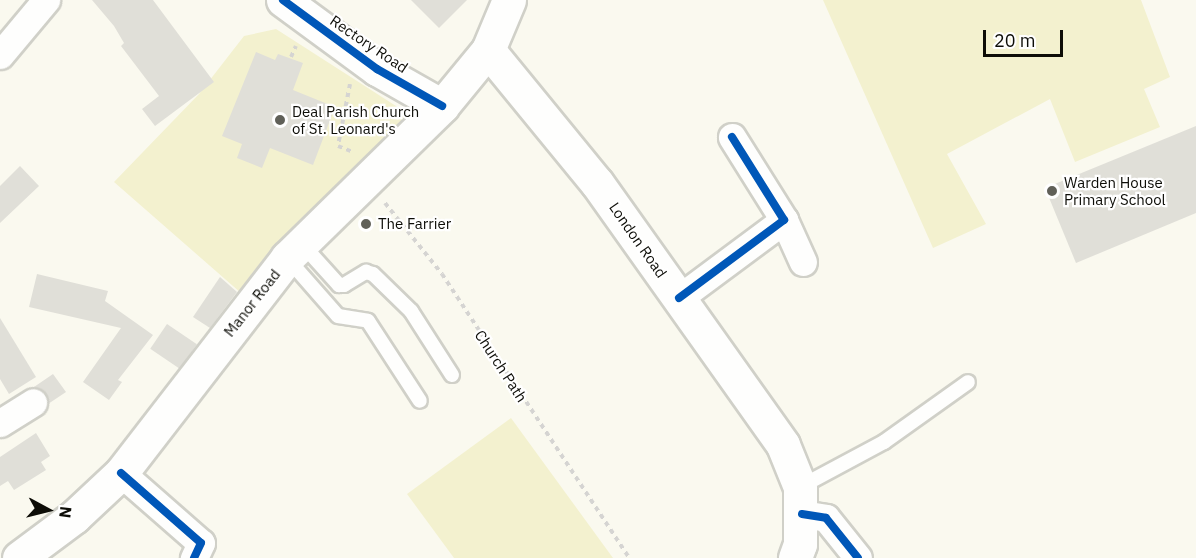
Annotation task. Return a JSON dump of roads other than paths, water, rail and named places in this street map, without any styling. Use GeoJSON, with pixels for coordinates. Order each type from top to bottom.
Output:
{"type":"FeatureCollection","features":[{"type":"Feature","properties":{"kind":"main road","name":"Rectory Road"},"geometry":{"type":"LineString","coordinates":[[283,0],[377,69],[442,106]]}},
{"type":"Feature","properties":{"kind":"main road"},"geometry":{"type":"LineString","coordinates":[[488,50],[509,0]]}},
{"type":"Feature","properties":{"kind":"main road","name":"Manor Road"},"geometry":{"type":"LineString","coordinates":[[19,558],[74,517],[121,473],[294,250],[442,106],[488,50]]}},
{"type":"Feature","properties":{"kind":"main road","name":"London Road"},"geometry":{"type":"LineString","coordinates":[[488,50],[597,183],[758,405],[783,445],[801,500],[800,544],[795,558]]}},
{"type":"Feature","properties":{"kind":"street"},"geometry":{"type":"LineString","coordinates":[[3,43],[46,0]]}},
{"type":"Feature","properties":{"kind":"street"},"geometry":{"type":"LineString","coordinates":[[732,137],[784,220],[803,262]]}},
{"type":"Feature","properties":{"kind":"street"},"geometry":{"type":"LineString","coordinates":[[679,298],[784,220]]}},
{"type":"Feature","properties":{"kind":"street"},"geometry":{"type":"LineString","coordinates":[[0,423],[33,402]]}},
{"type":"Feature","properties":{"kind":"street"},"geometry":{"type":"LineString","coordinates":[[121,473],[203,544]]}},
{"type":"Feature","properties":{"kind":"street"},"geometry":{"type":"LineString","coordinates":[[801,500],[826,518],[858,558]]}},
{"type":"Feature","properties":{"kind":"lane"},"geometry":{"type":"LineString","coordinates":[[294,250],[339,285],[366,272],[373,274],[411,311],[452,375]]}},
{"type":"Feature","properties":{"kind":"lane"},"geometry":{"type":"LineString","coordinates":[[294,250],[338,316],[368,321],[420,400]]}},
{"type":"Feature","properties":{"kind":"lane"},"geometry":{"type":"LineString","coordinates":[[801,500],[968,382]]}},
{"type":"Feature","properties":{"kind":"place","name":"Deal Parish Church of St. Leonard's"},"geometry":{"type":"Point","coordinates":[280,120]}},
{"type":"Feature","properties":{"kind":"place","name":"Warden House Primary School"},"geometry":{"type":"Point","coordinates":[1052,191]}},
{"type":"Feature","properties":{"kind":"place","name":"The Farrier"},"geometry":{"type":"Point","coordinates":[366,224]}}]}
